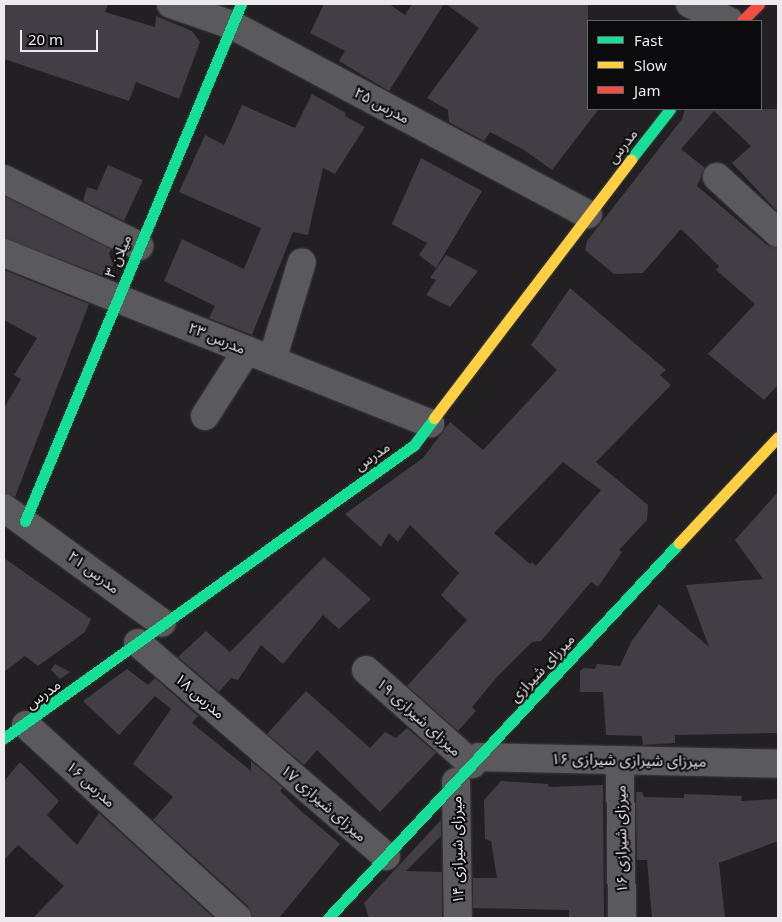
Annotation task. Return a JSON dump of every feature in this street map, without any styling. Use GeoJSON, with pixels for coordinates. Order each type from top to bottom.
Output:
{"type":"FeatureCollection","features":[{"type":"Feature","properties":{"kind":"street","name":"مدرس ۲۵"},"geometry":{"type":"LineString","coordinates":[[171,4],[236,15],[588,214]]}},
{"type":"Feature","properties":{"kind":"street"},"geometry":{"type":"LineString","coordinates":[[690,4],[726,20]]}},
{"type":"Feature","properties":{"kind":"street"},"geometry":{"type":"LineString","coordinates":[[743,20],[759,4]]}},
{"type":"Feature","properties":{"kind":"street","name":"میلان ۳"},"geometry":{"type":"LineString","coordinates":[[14,514],[117,298],[236,15]]}},
{"type":"Feature","properties":{"kind":"street","name":"مدرس"},"geometry":{"type":"LineString","coordinates":[[15,732],[138,643],[162,623],[414,445],[588,214],[669,110]]}},
{"type":"Feature","properties":{"kind":"street"},"geometry":{"type":"LineString","coordinates":[[717,178],[778,233]]}},
{"type":"Feature","properties":{"kind":"street"},"geometry":{"type":"LineString","coordinates":[[5,182],[138,246]]}},
{"type":"Feature","properties":{"kind":"street","name":"مدرس ۲۳"},"geometry":{"type":"LineString","coordinates":[[4,253],[430,423]]}},
{"type":"Feature","properties":{"kind":"street"},"geometry":{"type":"LineString","coordinates":[[205,416],[260,355],[302,262]]}},
{"type":"Feature","properties":{"kind":"street","name":"میرزای شیرازی"},"geometry":{"type":"LineString","coordinates":[[328,918],[778,437]]}},
{"type":"Feature","properties":{"kind":"street","name":"مدرس ۲۱"},"geometry":{"type":"LineString","coordinates":[[14,514],[162,623]]}},
{"type":"Feature","properties":{"kind":"street","name":"مدرس ۱۸"},"geometry":{"type":"LineString","coordinates":[[138,643],[262,750]]}},
{"type":"Feature","properties":{"kind":"street","name":"میرزای شیرازی ۱۹"},"geometry":{"type":"LineString","coordinates":[[366,670],[469,768]]}},
{"type":"Feature","properties":{"kind":"street","name":"مدرس ۱۶"},"geometry":{"type":"LineString","coordinates":[[15,732],[156,844],[237,918]]}},
{"type":"Feature","properties":{"kind":"street","name":"میرزای شیرازی ۱۷"},"geometry":{"type":"LineString","coordinates":[[262,750],[386,856]]}},
{"type":"Feature","properties":{"kind":"street","name":"میرزای شیرازی شیرازی ۱۶"},"geometry":{"type":"LineString","coordinates":[[469,768],[620,760],[778,764]]}},
{"type":"Feature","properties":{"kind":"street","name":"میرزای شیرازی ۱۶"},"geometry":{"type":"LineString","coordinates":[[620,760],[622,918]]}},
{"type":"Feature","properties":{"kind":"street","name":"میرزای شیرازی ۱۴"},"geometry":{"type":"LineString","coordinates":[[458,918],[469,768]]}},
{"type":"Feature","properties":{"kind":"building"},"geometry":{"type":"Polygon","coordinates":[[[4,4],[108,4],[105,12],[155,27],[156,16],[192,31],[200,42],[179,99],[136,82],[129,101],[4,59],[4,4]]]}},
{"type":"Feature","properties":{"kind":"building"},"geometry":{"type":"Polygon","coordinates":[[[324,4],[389,4],[405,15],[412,4],[444,4],[389,91],[339,61],[345,51],[310,33],[324,4]]]}},
{"type":"Feature","properties":{"kind":"building"},"geometry":{"type":"Polygon","coordinates":[[[446,4],[588,4],[587,110],[598,110],[552,170],[524,150],[490,132],[484,141],[449,122],[448,110],[427,98],[479,28],[446,4]]]}},
{"type":"Feature","properties":{"kind":"building"},"geometry":{"type":"Polygon","coordinates":[[[312,94],[346,113],[345,116],[365,127],[335,174],[323,168],[308,235],[293,232],[252,335],[209,318],[215,306],[164,281],[182,239],[244,269],[261,228],[179,192],[205,135],[224,145],[242,105],[295,128],[312,94]]]}},
{"type":"Feature","properties":{"kind":"building"},"geometry":{"type":"Polygon","coordinates":[[[778,109],[778,212],[732,163],[751,146],[714,111],[681,149],[705,168],[697,186],[767,245],[778,248],[778,385],[764,400],[708,354],[755,304],[716,270],[719,266],[681,229],[643,273],[614,274],[585,250],[587,241],[682,119],[685,110],[778,109]]]}},
{"type":"Feature","properties":{"kind":"building"},"geometry":{"type":"Polygon","coordinates":[[[421,158],[482,191],[436,268],[419,255],[427,243],[392,224],[421,158]]]}},
{"type":"Feature","properties":{"kind":"building"},"geometry":{"type":"Polygon","coordinates":[[[108,165],[143,180],[124,221],[83,201],[87,187],[97,190],[108,165]]]}},
{"type":"Feature","properties":{"kind":"building"},"geometry":{"type":"Polygon","coordinates":[[[4,196],[111,249],[109,254],[113,264],[109,278],[4,238],[4,196]]]}},
{"type":"Feature","properties":{"kind":"building"},"geometry":{"type":"Polygon","coordinates":[[[446,255],[478,271],[450,307],[426,295],[436,280],[430,278],[446,255]]]}},
{"type":"Feature","properties":{"kind":"building"},"geometry":{"type":"Polygon","coordinates":[[[4,270],[89,304],[15,497],[4,493],[4,408],[21,379],[14,375],[37,338],[4,320],[4,270]]]}},
{"type":"Feature","properties":{"kind":"building"},"geometry":{"type":"Polygon","coordinates":[[[570,288],[666,370],[660,375],[671,385],[596,462],[648,505],[647,520],[619,550],[622,552],[598,587],[591,582],[541,641],[532,642],[497,677],[472,707],[476,711],[458,731],[407,686],[467,620],[441,595],[459,573],[410,525],[398,542],[389,533],[381,547],[345,514],[423,458],[450,422],[483,450],[557,370],[531,345],[570,288]],[[563,462],[494,533],[530,564],[532,562],[536,566],[601,490],[563,462]]]}},
{"type":"Feature","properties":{"kind":"building"},"geometry":{"type":"Polygon","coordinates":[[[778,492],[778,733],[675,735],[675,743],[643,745],[642,736],[606,735],[603,692],[580,692],[580,671],[584,668],[595,669],[597,664],[620,666],[631,642],[659,604],[709,647],[686,585],[763,579],[735,540],[778,492]]]}},
{"type":"Feature","properties":{"kind":"building"},"geometry":{"type":"Polygon","coordinates":[[[324,557],[371,599],[339,629],[323,615],[283,664],[261,645],[238,680],[231,678],[219,692],[178,657],[206,631],[230,652],[324,557]]]}},
{"type":"Feature","properties":{"kind":"building"},"geometry":{"type":"Polygon","coordinates":[[[4,558],[91,619],[85,632],[38,666],[25,656],[4,672],[4,558]]]}},
{"type":"Feature","properties":{"kind":"building"},"geometry":{"type":"Polygon","coordinates":[[[55,664],[70,672],[60,679],[51,670],[55,664]]]}},
{"type":"Feature","properties":{"kind":"building"},"geometry":{"type":"Polygon","coordinates":[[[127,669],[148,685],[155,678],[198,716],[192,723],[251,771],[251,761],[283,788],[280,791],[301,811],[340,844],[279,918],[252,918],[248,906],[153,820],[173,797],[133,764],[171,709],[155,696],[119,735],[83,701],[127,669]]]}},
{"type":"Feature","properties":{"kind":"building"},"geometry":{"type":"Polygon","coordinates":[[[306,691],[370,748],[385,732],[396,738],[407,728],[436,753],[380,812],[317,750],[304,765],[267,734],[306,691]]]}},
{"type":"Feature","properties":{"kind":"building"},"geometry":{"type":"Polygon","coordinates":[[[20,762],[59,801],[47,815],[77,845],[99,813],[214,918],[33,918],[64,886],[18,845],[4,860],[4,781],[20,762]]]}},
{"type":"Feature","properties":{"kind":"building"},"geometry":{"type":"Polygon","coordinates":[[[501,781],[548,784],[549,787],[603,785],[604,918],[569,918],[569,910],[473,908],[473,878],[497,878],[491,841],[485,839],[484,800],[501,781]]]}},
{"type":"Feature","properties":{"kind":"building"},"geometry":{"type":"Polygon","coordinates":[[[636,792],[642,792],[644,797],[684,798],[684,794],[742,796],[741,801],[778,799],[778,841],[719,863],[725,918],[652,918],[647,860],[637,860],[636,792]]]}},
{"type":"Feature","properties":{"kind":"building"},"geometry":{"type":"Polygon","coordinates":[[[441,820],[441,836],[406,871],[442,872],[442,918],[369,918],[364,903],[441,820]]]}},
{"type":"Feature","properties":{"kind":"traffic: fast"},"geometry":{"type":"LineString","coordinates":[[25,521],[241,4]]}},
{"type":"Feature","properties":{"kind":"traffic: fast"},"geometry":{"type":"LineString","coordinates":[[631,159],[669,110]]}},
{"type":"Feature","properties":{"kind":"traffic: fast"},"geometry":{"type":"LineString","coordinates":[[4,738],[414,445],[434,418]]}},
{"type":"Feature","properties":{"kind":"traffic: fast"},"geometry":{"type":"LineString","coordinates":[[328,918],[679,543]]}},
{"type":"Feature","properties":{"kind":"traffic: slow"},"geometry":{"type":"LineString","coordinates":[[434,418],[631,159]]}},
{"type":"Feature","properties":{"kind":"traffic: slow"},"geometry":{"type":"LineString","coordinates":[[679,543],[778,437]]}},
{"type":"Feature","properties":{"kind":"traffic: jam"},"geometry":{"type":"LineString","coordinates":[[743,20],[759,4]]}}]}
